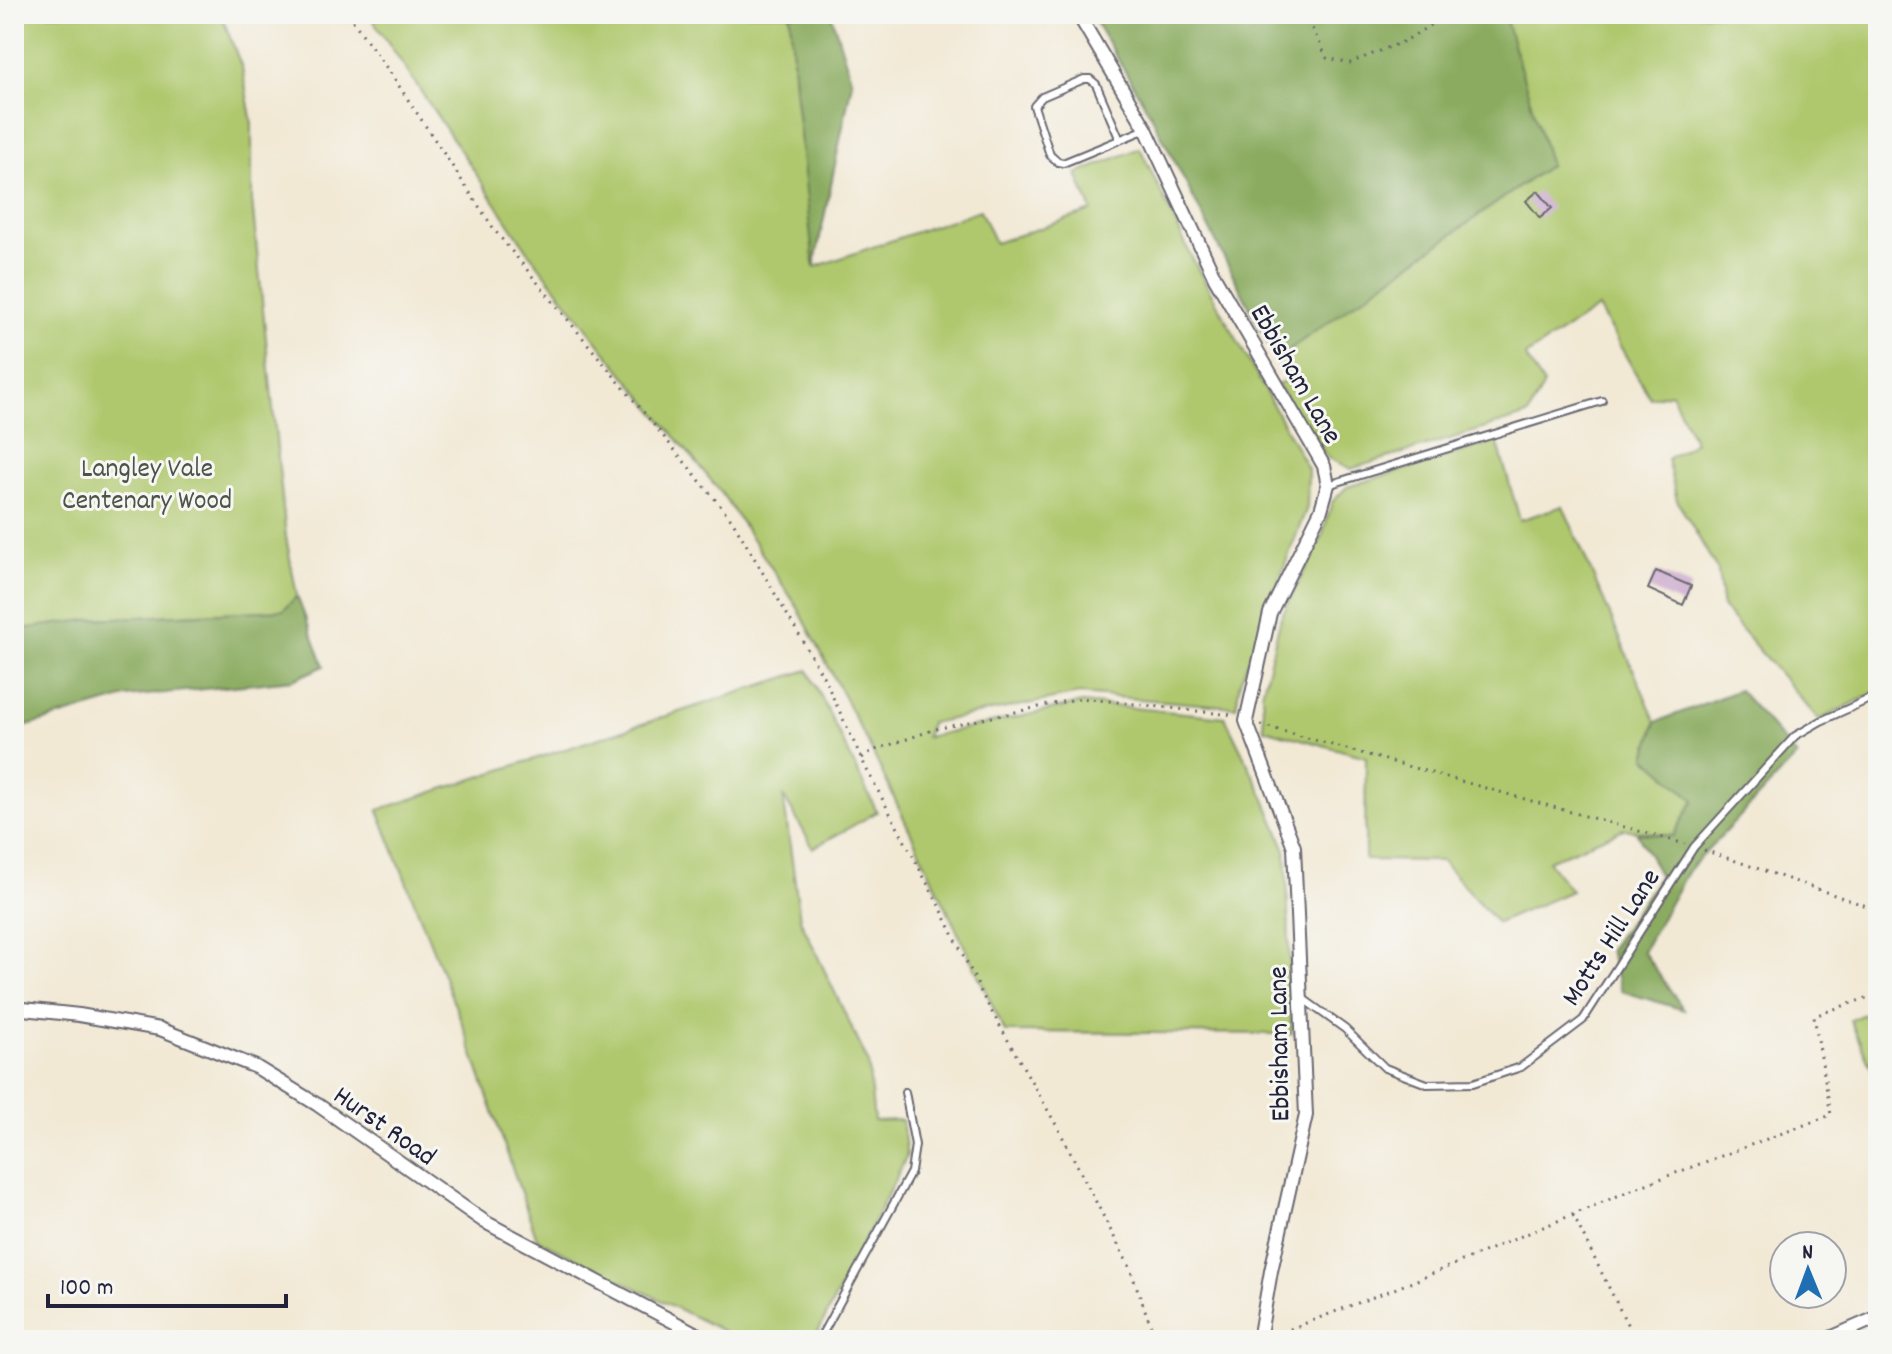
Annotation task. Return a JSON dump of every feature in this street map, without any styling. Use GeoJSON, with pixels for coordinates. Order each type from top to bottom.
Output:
{"type":"FeatureCollection","features":[{"type":"Feature","properties":{"kind":"street","name":"Ebbisham Lane"},"geometry":{"type":"LineString","coordinates":[[1078,14],[1146,129],[1215,278],[1324,466],[1328,485],[1321,510],[1270,613],[1246,721],[1294,847],[1306,1115],[1259,1338]]}},
{"type":"Feature","properties":{"kind":"street","name":"Hurst Road"},"geometry":{"type":"LineString","coordinates":[[14,1008],[160,1029],[256,1067],[318,1105],[485,1222],[708,1340]]}},
{"type":"Feature","properties":{"kind":"street"},"geometry":{"type":"LineString","coordinates":[[1826,1340],[1878,1317]]}},
{"type":"Feature","properties":{"kind":"lane"},"geometry":{"type":"LineString","coordinates":[[1120,140],[1096,84],[1090,79],[1035,103],[1050,155],[1058,162],[1120,140],[1146,129]]}},
{"type":"Feature","properties":{"kind":"lane"},"geometry":{"type":"LineString","coordinates":[[1328,485],[1602,401]]}},
{"type":"Feature","properties":{"kind":"lane","name":"Motts Hill Lane"},"geometry":{"type":"LineString","coordinates":[[1302,998],[1345,1029],[1385,1068],[1427,1084],[1473,1083],[1521,1067],[1583,1020],[1694,847],[1795,736],[1878,695]]}},
{"type":"Feature","properties":{"kind":"lane"},"geometry":{"type":"LineString","coordinates":[[819,1340],[911,1172],[915,1145],[905,1092]]}},
{"type":"Feature","properties":{"kind":"path"},"geometry":{"type":"LineString","coordinates":[[348,14],[496,232],[732,520],[823,676],[984,998],[1059,1130],[1129,1266],[1156,1340]]}},
{"type":"Feature","properties":{"kind":"path"},"geometry":{"type":"LineString","coordinates":[[1305,14],[1327,58],[1350,63],[1405,41],[1448,14]]}},
{"type":"Feature","properties":{"kind":"path"},"geometry":{"type":"LineString","coordinates":[[862,758],[872,751],[936,729],[1081,698],[1229,713],[1246,721],[1694,847],[1878,910]]}},
{"type":"Feature","properties":{"kind":"path"},"geometry":{"type":"LineString","coordinates":[[1259,1338],[1280,1335],[1641,1186],[1831,1115],[1814,1016],[1878,994]]}},
{"type":"Feature","properties":{"kind":"path"},"geometry":{"type":"LineString","coordinates":[[1573,1215],[1635,1340]]}},
{"type":"Feature","properties":{"kind":"path"},"geometry":{"type":"LineString","coordinates":[[1525,1340],[1531,1337]]}},
{"type":"Feature","properties":{"kind":"green space","name":"Langley Vale Centenary Wood"},"geometry":{"type":"Polygon","coordinates":[[[14,14],[221,14],[242,68],[252,123],[252,201],[286,537],[297,596],[284,610],[94,619],[14,630],[14,14]]]}},
{"type":"Feature","properties":{"kind":"green space"},"geometry":{"type":"Polygon","coordinates":[[[369,14],[790,14],[815,267],[980,210],[995,243],[1092,211],[1077,174],[1140,148],[1192,258],[1308,469],[1307,507],[1240,682],[1236,707],[1079,694],[930,723],[926,737],[1082,703],[1225,717],[1286,850],[1292,1034],[1005,1032],[872,751],[798,608],[723,495],[529,253],[369,14]]]}},
{"type":"Feature","properties":{"kind":"green space"},"geometry":{"type":"Polygon","coordinates":[[[790,14],[831,14],[852,82],[814,267],[795,87],[790,14]]]}},
{"type":"Feature","properties":{"kind":"green space"},"geometry":{"type":"Polygon","coordinates":[[[1091,14],[1878,14],[1878,691],[1819,720],[1723,608],[1718,571],[1677,500],[1667,459],[1695,442],[1671,393],[1650,398],[1598,308],[1525,356],[1544,385],[1528,415],[1351,469],[1328,458],[1277,385],[1287,380],[1151,115],[1091,14]]]}},
{"type":"Feature","properties":{"kind":"green space"},"geometry":{"type":"Polygon","coordinates":[[[1091,14],[1504,14],[1550,165],[1276,359],[1151,115],[1091,14]]]}},
{"type":"Feature","properties":{"kind":"green space"},"geometry":{"type":"Polygon","coordinates":[[[1497,441],[1520,520],[1563,506],[1656,722],[1646,757],[1695,800],[1673,836],[1624,829],[1548,861],[1571,891],[1497,923],[1442,861],[1365,860],[1366,757],[1264,729],[1262,693],[1281,617],[1322,537],[1332,502],[1347,487],[1497,441]]]}},
{"type":"Feature","properties":{"kind":"green space"},"geometry":{"type":"Polygon","coordinates":[[[297,596],[324,666],[293,680],[126,697],[14,730],[14,630],[94,619],[283,610],[297,596]]]}},
{"type":"Feature","properties":{"kind":"green space"},"geometry":{"type":"Polygon","coordinates":[[[808,670],[877,812],[813,848],[783,795],[800,919],[868,1062],[874,1121],[902,1120],[907,1156],[814,1340],[741,1340],[537,1239],[462,1023],[378,810],[808,670]]]}},
{"type":"Feature","properties":{"kind":"green space"},"geometry":{"type":"Polygon","coordinates":[[[1739,690],[1797,756],[1687,872],[1643,951],[1684,1010],[1621,991],[1609,950],[1660,876],[1637,833],[1673,836],[1694,800],[1646,757],[1656,722],[1739,690]]]}},
{"type":"Feature","properties":{"kind":"green space"},"geometry":{"type":"Polygon","coordinates":[[[1878,1008],[1878,1083],[1850,1020],[1878,1008]]]}},
{"type":"Feature","properties":{"kind":"building"},"geometry":{"type":"Polygon","coordinates":[[[1538,191],[1552,208],[1540,218],[1526,201],[1538,191]]]}},
{"type":"Feature","properties":{"kind":"building"},"geometry":{"type":"Polygon","coordinates":[[[1656,571],[1691,586],[1683,605],[1648,589],[1656,571]]]}}]}
